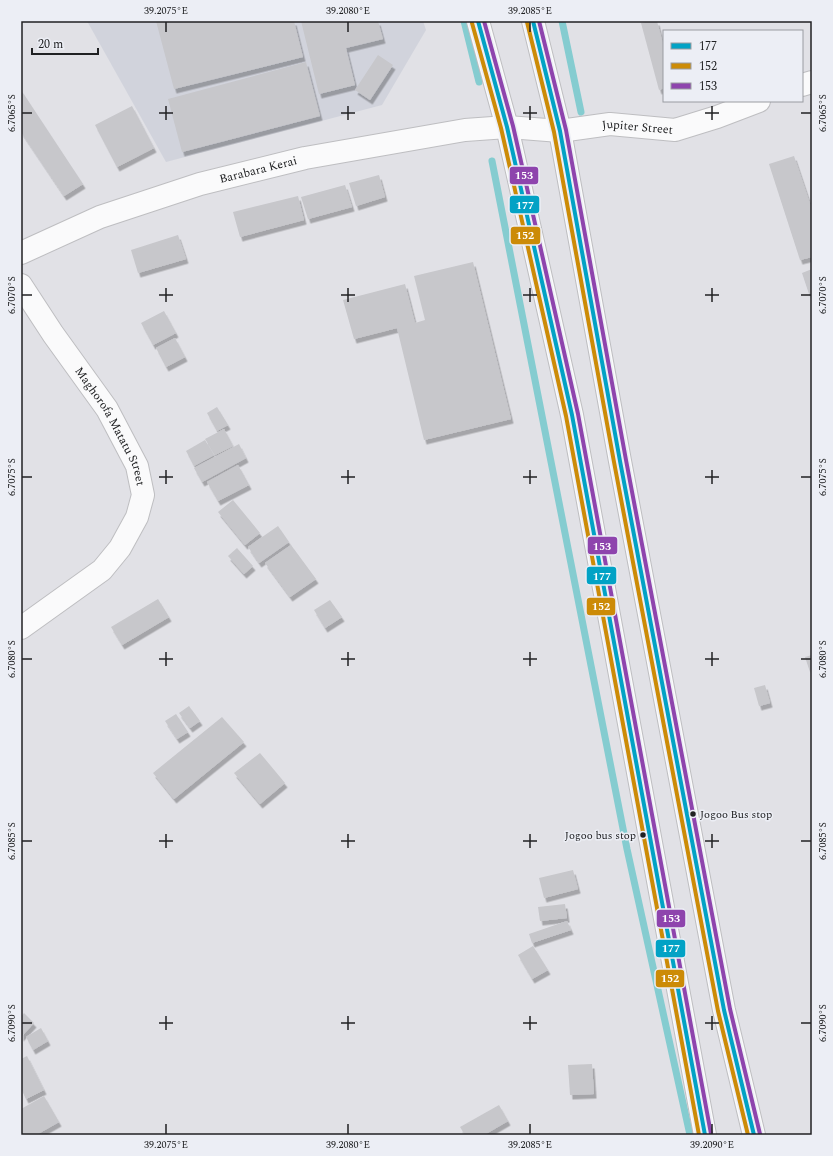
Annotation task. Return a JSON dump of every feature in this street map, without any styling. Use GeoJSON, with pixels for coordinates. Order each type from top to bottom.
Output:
{"type":"FeatureCollection","features":[{"type":"Feature","properties":{"kind":"main road"},"geometry":{"type":"LineString","coordinates":[[478,21],[507,127],[572,415],[705,1135]]}},
{"type":"Feature","properties":{"kind":"main road"},"geometry":{"type":"LineString","coordinates":[[533,21],[560,131],[620,461],[724,1010],[754,1135]]}},
{"type":"Feature","properties":{"kind":"main road","name":"Jupiter Street"},"geometry":{"type":"LineString","coordinates":[[507,127],[560,131],[610,124],[675,130],[717,117],[756,102]]}},
{"type":"Feature","properties":{"kind":"main road","name":"Barabara Kerai"},"geometry":{"type":"LineString","coordinates":[[21,253],[100,217],[200,184],[305,158],[466,130],[507,127]]}},
{"type":"Feature","properties":{"kind":"main road","name":"Maghorofa Matatu Street"},"geometry":{"type":"LineString","coordinates":[[21,285],[53,334],[107,409],[137,466],[143,495],[137,517],[120,548],[102,570],[21,628]]}},
{"type":"Feature","properties":{"kind":"shaded area"},"geometry":{"type":"Polygon","coordinates":[[[87,21],[423,21],[426,30],[382,105],[166,162],[87,21]]]}},
{"type":"Feature","properties":{"kind":"building"},"geometry":{"type":"Polygon","coordinates":[[[156,21],[294,21],[303,57],[174,89],[156,21]]]}},
{"type":"Feature","properties":{"kind":"building"},"geometry":{"type":"Polygon","coordinates":[[[301,21],[378,21],[383,39],[346,48],[355,85],[319,94],[301,21]]]}},
{"type":"Feature","properties":{"kind":"building"},"geometry":{"type":"Polygon","coordinates":[[[657,21],[663,44],[663,88],[659,90],[641,23],[657,21]]]}},
{"type":"Feature","properties":{"kind":"building"},"geometry":{"type":"Polygon","coordinates":[[[378,55],[393,65],[370,100],[355,90],[378,55]]]}},
{"type":"Feature","properties":{"kind":"building"},"geometry":{"type":"Polygon","coordinates":[[[306,62],[320,116],[182,152],[168,99],[306,62]]]}},
{"type":"Feature","properties":{"kind":"building"},"geometry":{"type":"Polygon","coordinates":[[[21,90],[83,184],[64,196],[21,132],[21,90]]]}},
{"type":"Feature","properties":{"kind":"building"},"geometry":{"type":"Polygon","coordinates":[[[132,106],[154,148],[117,167],[95,125],[132,106]]]}},
{"type":"Feature","properties":{"kind":"building"},"geometry":{"type":"Polygon","coordinates":[[[794,156],[812,210],[812,257],[800,260],[769,164],[794,156]]]}},
{"type":"Feature","properties":{"kind":"building"},"geometry":{"type":"Polygon","coordinates":[[[379,175],[385,197],[356,206],[349,183],[379,175]]]}},
{"type":"Feature","properties":{"kind":"building"},"geometry":{"type":"Polygon","coordinates":[[[345,185],[352,207],[308,219],[301,197],[345,185]]]}},
{"type":"Feature","properties":{"kind":"building"},"geometry":{"type":"Polygon","coordinates":[[[298,196],[304,220],[240,237],[233,212],[298,196]]]}},
{"type":"Feature","properties":{"kind":"building"},"geometry":{"type":"Polygon","coordinates":[[[178,235],[186,259],[138,273],[131,250],[178,235]]]}},
{"type":"Feature","properties":{"kind":"building"},"geometry":{"type":"Polygon","coordinates":[[[473,262],[511,419],[424,440],[397,328],[354,339],[343,300],[405,284],[415,323],[425,320],[414,276],[473,262]]]}},
{"type":"Feature","properties":{"kind":"building"},"geometry":{"type":"Polygon","coordinates":[[[812,269],[812,296],[810,297],[802,273],[812,269]]]}},
{"type":"Feature","properties":{"kind":"building"},"geometry":{"type":"Polygon","coordinates":[[[164,311],[176,333],[153,345],[141,323],[164,311]]]}},
{"type":"Feature","properties":{"kind":"building"},"geometry":{"type":"Polygon","coordinates":[[[175,338],[185,357],[166,367],[156,348],[175,338]]]}},
{"type":"Feature","properties":{"kind":"building"},"geometry":{"type":"Polygon","coordinates":[[[217,407],[228,425],[217,431],[207,413],[217,407]]]}},
{"type":"Feature","properties":{"kind":"building"},"geometry":{"type":"Polygon","coordinates":[[[224,429],[233,446],[215,455],[205,439],[224,429]]]}},
{"type":"Feature","properties":{"kind":"building"},"geometry":{"type":"Polygon","coordinates":[[[205,440],[214,455],[194,466],[186,451],[205,440]]]}},
{"type":"Feature","properties":{"kind":"building"},"geometry":{"type":"Polygon","coordinates":[[[239,444],[246,458],[202,482],[194,468],[239,444]]]}},
{"type":"Feature","properties":{"kind":"building"},"geometry":{"type":"Polygon","coordinates":[[[238,465],[249,485],[218,501],[207,482],[238,465]]]}},
{"type":"Feature","properties":{"kind":"building"},"geometry":{"type":"Polygon","coordinates":[[[233,500],[260,533],[245,545],[218,512],[233,500]]]}},
{"type":"Feature","properties":{"kind":"building"},"geometry":{"type":"Polygon","coordinates":[[[278,526],[289,542],[259,563],[248,547],[278,526]]]}},
{"type":"Feature","properties":{"kind":"building"},"geometry":{"type":"Polygon","coordinates":[[[291,545],[316,579],[290,597],[265,563],[291,545]]]}},
{"type":"Feature","properties":{"kind":"building"},"geometry":{"type":"Polygon","coordinates":[[[237,548],[253,566],[244,574],[228,556],[237,548]]]}},
{"type":"Feature","properties":{"kind":"building"},"geometry":{"type":"Polygon","coordinates":[[[158,599],[169,617],[122,645],[111,627],[158,599]]]}},
{"type":"Feature","properties":{"kind":"building"},"geometry":{"type":"Polygon","coordinates":[[[330,600],[342,617],[325,628],[314,610],[330,600]]]}},
{"type":"Feature","properties":{"kind":"building"},"geometry":{"type":"Polygon","coordinates":[[[812,655],[812,671],[810,672],[805,657],[812,655]]]}},
{"type":"Feature","properties":{"kind":"building"},"geometry":{"type":"Polygon","coordinates":[[[765,685],[770,703],[759,706],[754,688],[765,685]]]}},
{"type":"Feature","properties":{"kind":"building"},"geometry":{"type":"Polygon","coordinates":[[[189,706],[200,721],[190,728],[179,713],[189,706]]]}},
{"type":"Feature","properties":{"kind":"building"},"geometry":{"type":"Polygon","coordinates":[[[176,714],[188,732],[177,739],[165,721],[176,714]]]}},
{"type":"Feature","properties":{"kind":"building"},"geometry":{"type":"Polygon","coordinates":[[[222,717],[244,742],[174,799],[153,773],[222,717]]]}},
{"type":"Feature","properties":{"kind":"building"},"geometry":{"type":"Polygon","coordinates":[[[260,753],[285,783],[260,804],[234,773],[260,753]]]}},
{"type":"Feature","properties":{"kind":"building"},"geometry":{"type":"Polygon","coordinates":[[[573,870],[578,889],[544,898],[539,878],[573,870]]]}},
{"type":"Feature","properties":{"kind":"building"},"geometry":{"type":"Polygon","coordinates":[[[565,904],[567,918],[540,921],[538,907],[565,904]]]}},
{"type":"Feature","properties":{"kind":"building"},"geometry":{"type":"Polygon","coordinates":[[[567,921],[571,930],[532,943],[529,934],[567,921]]]}},
{"type":"Feature","properties":{"kind":"building"},"geometry":{"type":"Polygon","coordinates":[[[533,946],[548,970],[532,979],[518,955],[533,946]]]}},
{"type":"Feature","properties":{"kind":"building"},"geometry":{"type":"Polygon","coordinates":[[[24,1013],[34,1023],[21,1037],[21,1017],[24,1013]]]}},
{"type":"Feature","properties":{"kind":"building"},"geometry":{"type":"Polygon","coordinates":[[[41,1028],[48,1041],[33,1050],[26,1037],[41,1028]]]}},
{"type":"Feature","properties":{"kind":"building"},"geometry":{"type":"Polygon","coordinates":[[[27,1056],[44,1090],[26,1099],[21,1088],[21,1059],[27,1056]]]}},
{"type":"Feature","properties":{"kind":"building"},"geometry":{"type":"Polygon","coordinates":[[[592,1064],[594,1094],[570,1095],[568,1065],[592,1064]]]}},
{"type":"Feature","properties":{"kind":"building"},"geometry":{"type":"Polygon","coordinates":[[[44,1096],[59,1122],[36,1135],[21,1135],[21,1109],[44,1096]]]}},
{"type":"Feature","properties":{"kind":"building"},"geometry":{"type":"Polygon","coordinates":[[[499,1105],[508,1121],[484,1135],[465,1135],[460,1127],[499,1105]]]}},
{"type":"Feature","properties":{"kind":"waterway"},"geometry":{"type":"LineString","coordinates":[[464,21],[479,82]]}},
{"type":"Feature","properties":{"kind":"waterway"},"geometry":{"type":"LineString","coordinates":[[562,21],[581,112]]}},
{"type":"Feature","properties":{"kind":"waterway"},"geometry":{"type":"LineString","coordinates":[[492,161],[627,849],[690,1135]]}},
{"type":"Feature","properties":{"kind":"transit line","name":"177"},"geometry":{"type":"LineString","coordinates":[[478,21],[507,127],[572,415],[705,1135]]}},
{"type":"Feature","properties":{"kind":"transit line","name":"153"},"geometry":{"type":"LineString","coordinates":[[484,21],[513,126],[578,414],[711,1134]]}},
{"type":"Feature","properties":{"kind":"transit line","name":"177"},"geometry":{"type":"LineString","coordinates":[[533,21],[560,131],[620,461],[724,1010],[754,1135]]}},
{"type":"Feature","properties":{"kind":"transit line","name":"153"},"geometry":{"type":"LineString","coordinates":[[539,21],[566,130],[626,460],[730,1009],[760,1134]]}},
{"type":"Feature","properties":{"kind":"transit line","name":"152"},"geometry":{"type":"LineString","coordinates":[[527,22],[554,132],[614,462],[718,1011],[748,1135]]}},
{"type":"Feature","properties":{"kind":"transit line","name":"152"},"geometry":{"type":"LineString","coordinates":[[472,23],[501,128],[566,416],[699,1135]]}},
{"type":"Feature","properties":{"kind":"place","name":"Jogoo Bus stop"},"geometry":{"type":"Point","coordinates":[693,814]}},
{"type":"Feature","properties":{"kind":"place","name":"Jogoo bus stop"},"geometry":{"type":"Point","coordinates":[643,835]}}]}
